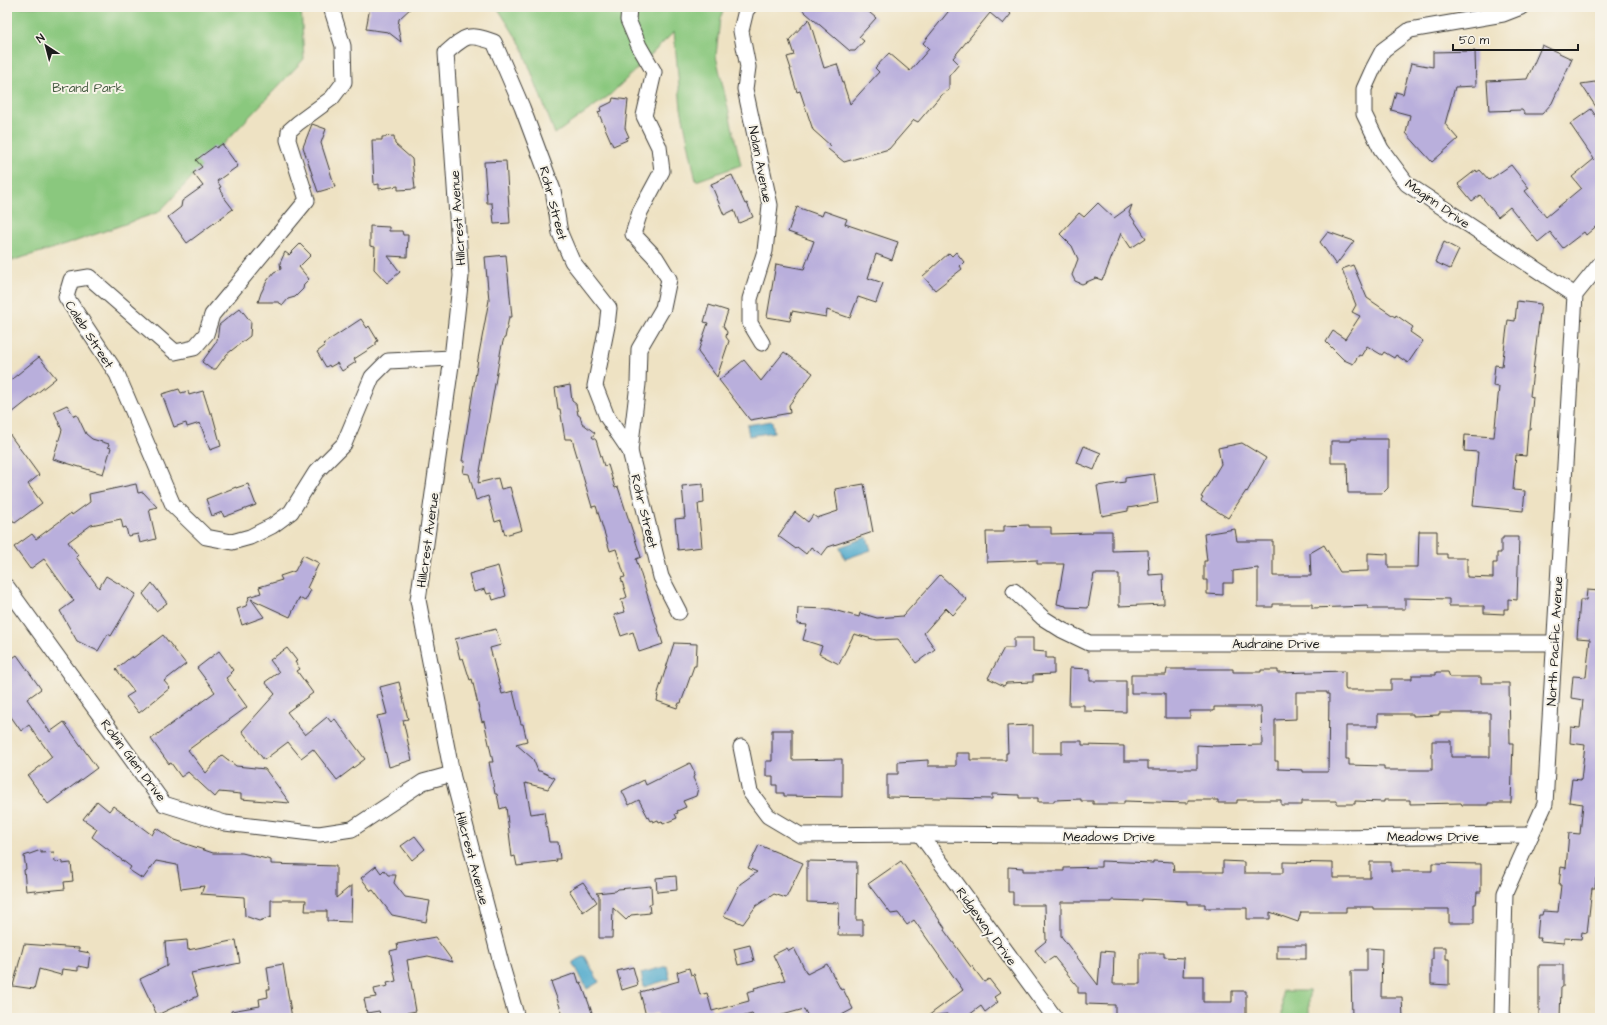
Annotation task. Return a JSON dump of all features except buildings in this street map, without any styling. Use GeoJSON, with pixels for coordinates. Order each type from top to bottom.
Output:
{"type":"FeatureCollection","features":[{"type":"Feature","properties":{"kind":"street","name":"Caleb Street"},"geometry":{"type":"LineString","coordinates":[[331,7],[343,46],[344,82],[332,98],[289,131],[288,140],[307,200],[212,315],[206,334],[194,348],[175,352],[89,278],[71,280],[66,297],[116,374],[173,505],[206,537],[232,542],[250,537],[272,526],[291,512],[316,472],[344,444],[372,377],[388,361],[452,358]]}},
{"type":"Feature","properties":{"kind":"street"},"geometry":{"type":"LineString","coordinates":[[629,7],[628,20],[654,72],[644,116],[659,147],[662,171],[640,212],[634,234],[656,258],[669,279],[663,308],[639,349],[638,384],[630,451]]}},
{"type":"Feature","properties":{"kind":"street","name":"Nolan Avenue"},"geometry":{"type":"LineString","coordinates":[[749,7],[746,10],[741,31],[748,67],[745,89],[770,205],[765,251],[750,299],[750,323],[762,343]]}},
{"type":"Feature","properties":{"kind":"street","name":"Maginn Drive"},"geometry":{"type":"LineString","coordinates":[[1521,7],[1504,14],[1410,30],[1383,50],[1373,68],[1364,89],[1364,114],[1380,149],[1407,184],[1575,295]]}},
{"type":"Feature","properties":{"kind":"street","name":"Rohr Street"},"geometry":{"type":"LineString","coordinates":[[446,52],[462,38],[478,36],[494,42],[522,107],[553,190],[560,233],[572,261],[609,308],[607,326],[595,386],[607,417],[630,451],[661,577],[679,612]]}},
{"type":"Feature","properties":{"kind":"street","name":"Hillcrest Avenue"},"geometry":{"type":"LineString","coordinates":[[446,52],[461,276],[452,358],[418,600],[452,774],[501,963],[517,1018]]}},
{"type":"Feature","properties":{"kind":"street"},"geometry":{"type":"LineString","coordinates":[[1575,295],[1600,264]]}},
{"type":"Feature","properties":{"kind":"street","name":"North Pacific Avenue"},"geometry":{"type":"LineString","coordinates":[[1502,1018],[1505,893],[1545,804],[1575,295]]}},
{"type":"Feature","properties":{"kind":"street","name":"Robin Glen Drive"},"geometry":{"type":"LineString","coordinates":[[7,587],[164,804],[225,823],[318,834],[352,829],[423,782],[452,774]]}},
{"type":"Feature","properties":{"kind":"street","name":"Audraine Drive"},"geometry":{"type":"LineString","coordinates":[[1014,591],[1044,618],[1062,630],[1089,643],[1554,643]]}},
{"type":"Feature","properties":{"kind":"street","name":"Meadows Drive"},"geometry":{"type":"LineString","coordinates":[[741,747],[750,792],[768,816],[800,835],[920,834],[1317,837],[1531,835]]}},
{"type":"Feature","properties":{"kind":"street","name":"Ridgeway Drive"},"geometry":{"type":"LineString","coordinates":[[920,834],[1055,1018]]}},
{"type":"Feature","properties":{"kind":"green space","name":"Brand Park"},"geometry":{"type":"Polygon","coordinates":[[[7,7],[301,7],[304,59],[159,212],[65,245],[7,262],[7,7]]]}},
{"type":"Feature","properties":{"kind":"green space"},"geometry":{"type":"Polygon","coordinates":[[[497,7],[725,7],[720,18],[716,56],[741,165],[696,181],[681,108],[674,32],[610,95],[555,134],[521,45],[497,7]]]}},
{"type":"Feature","properties":{"kind":"green space"},"geometry":{"type":"Polygon","coordinates":[[[1282,991],[1309,991],[1309,1018],[1282,1018],[1282,991]]]}},
{"type":"Feature","properties":{"kind":"water"},"geometry":{"type":"Polygon","coordinates":[[[772,421],[774,432],[749,436],[747,425],[772,421]]]}},
{"type":"Feature","properties":{"kind":"water"},"geometry":{"type":"Polygon","coordinates":[[[867,537],[871,550],[845,559],[840,547],[867,537]]]}},
{"type":"Feature","properties":{"kind":"water"},"geometry":{"type":"Polygon","coordinates":[[[585,956],[599,982],[587,989],[573,962],[585,956]]]}},
{"type":"Feature","properties":{"kind":"water"},"geometry":{"type":"Polygon","coordinates":[[[667,966],[670,979],[644,987],[641,973],[667,966]]]}}]}
